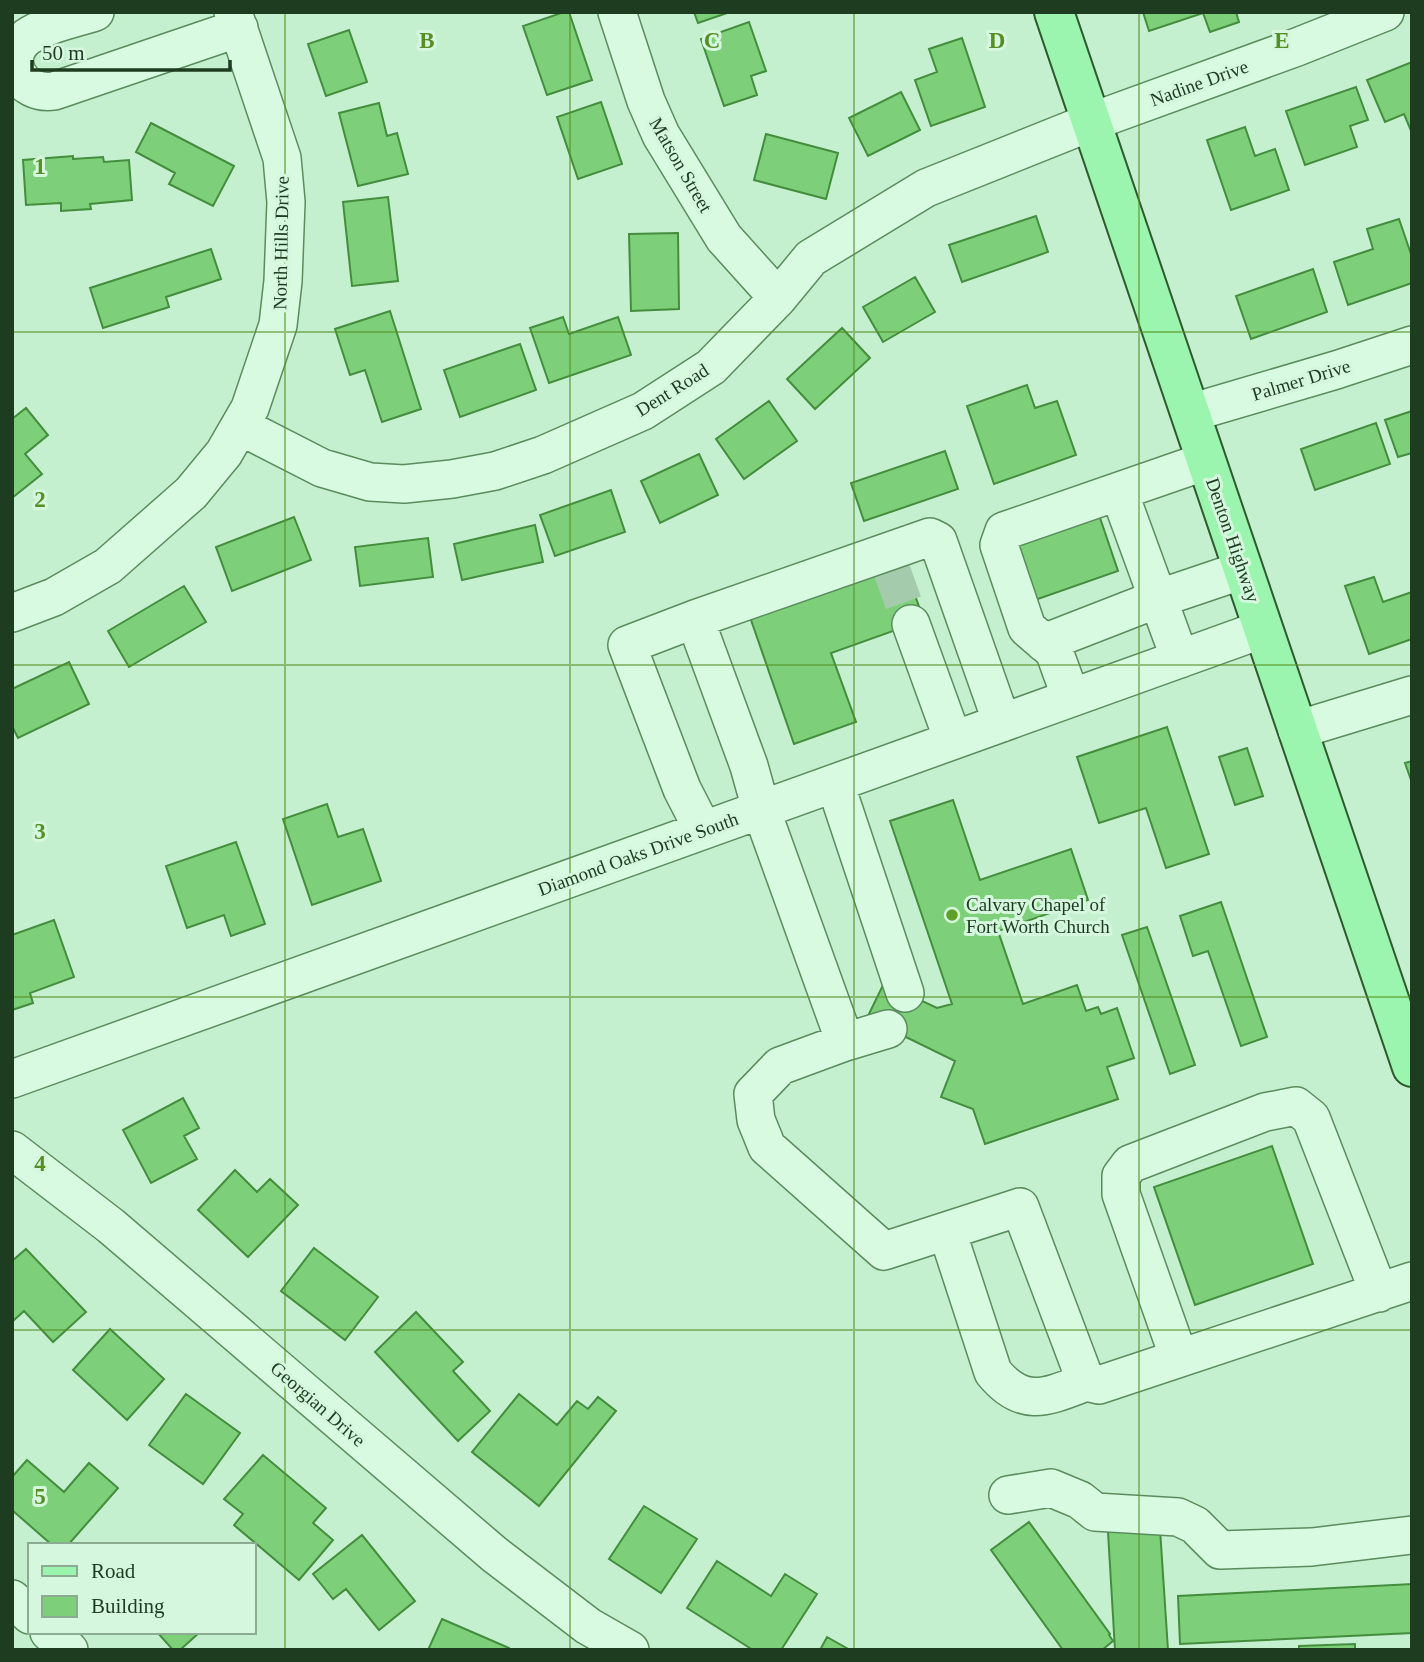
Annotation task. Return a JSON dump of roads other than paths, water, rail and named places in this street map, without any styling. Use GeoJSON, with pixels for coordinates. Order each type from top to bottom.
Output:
{"type":"FeatureCollection","features":[{"type":"Feature","properties":{"kind":"main road","name":"Denton Highway"},"geometry":{"type":"LineString","coordinates":[[1054,12],[1409,1052]]}},
{"type":"Feature","properties":{"kind":"street"},"geometry":{"type":"LineString","coordinates":[[95,12],[26,38],[15,54],[16,73],[20,81],[36,92],[54,92],[236,20]]}},
{"type":"Feature","properties":{"kind":"street","name":"Matson Street"},"geometry":{"type":"LineString","coordinates":[[617,12],[646,101],[661,135],[724,238],[778,298]]}},
{"type":"Feature","properties":{"kind":"street","name":"Nadine Drive"},"geometry":{"type":"LineString","coordinates":[[1091,122],[1385,12]]}},
{"type":"Feature","properties":{"kind":"street","name":"North Hills Drive"},"geometry":{"type":"LineString","coordinates":[[12,613],[54,597],[108,566],[191,493],[223,453],[250,408],[278,325],[283,281],[286,202],[282,158],[236,20]]}},
{"type":"Feature","properties":{"kind":"street","name":"Dent Road"},"geometry":{"type":"LineString","coordinates":[[240,426],[322,468],[370,482],[404,484],[453,479],[495,471],[543,454],[643,411],[711,368],[778,298],[811,258],[926,188],[1091,122]]}},
{"type":"Feature","properties":{"kind":"street","name":"Palmer Drive"},"geometry":{"type":"LineString","coordinates":[[1190,412],[1412,345]]}},
{"type":"Feature","properties":{"kind":"street"},"geometry":{"type":"LineString","coordinates":[[1070,698],[1054,651],[1027,628],[999,545],[1004,531],[1206,461]]}},
{"type":"Feature","properties":{"kind":"street"},"geometry":{"type":"LineString","coordinates":[[1118,492],[1180,659]]}},
{"type":"Feature","properties":{"kind":"street"},"geometry":{"type":"LineString","coordinates":[[703,830],[682,789],[627,645],[695,618],[888,560],[930,537],[938,541],[1002,723]]}},
{"type":"Feature","properties":{"kind":"street"},"geometry":{"type":"LineString","coordinates":[[1044,643],[1157,599],[1243,570]]}},
{"type":"Feature","properties":{"kind":"street"},"geometry":{"type":"LineString","coordinates":[[695,618],[750,766],[761,810],[845,1042]]}},
{"type":"Feature","properties":{"kind":"street"},"geometry":{"type":"LineString","coordinates":[[911,624],[953,740]]}},
{"type":"Feature","properties":{"kind":"street","name":"Diamond Oaks Drive South"},"geometry":{"type":"LineString","coordinates":[[12,1079],[1263,629]]}},
{"type":"Feature","properties":{"kind":"street"},"geometry":{"type":"LineString","coordinates":[[1297,730],[1412,695]]}},
{"type":"Feature","properties":{"kind":"street"},"geometry":{"type":"LineString","coordinates":[[835,783],[905,993]]}},
{"type":"Feature","properties":{"kind":"street"},"geometry":{"type":"LineString","coordinates":[[888,1029],[780,1066],[753,1094],[756,1120],[767,1147],[884,1251],[1020,1207],[1086,1382]]}},
{"type":"Feature","properties":{"kind":"street"},"geometry":{"type":"LineString","coordinates":[[947,1231],[993,1372],[1005,1387],[1025,1397],[1054,1395],[1086,1382],[1099,1385],[1395,1287],[1311,1118],[1296,1106],[1265,1112],[1129,1164],[1121,1175],[1121,1194],[1179,1358]]}},
{"type":"Feature","properties":{"kind":"street","name":"Georgian Drive"},"geometry":{"type":"LineString","coordinates":[[12,1150],[111,1226],[494,1554],[588,1626],[630,1650]]}},
{"type":"Feature","properties":{"kind":"street"},"geometry":{"type":"LineString","coordinates":[[1008,1495],[1051,1488],[1080,1500],[1095,1512],[1178,1517],[1195,1525],[1220,1550],[1312,1547],[1412,1535]]}},
{"type":"Feature","properties":{"kind":"street"},"geometry":{"type":"LineString","coordinates":[[12,1599],[28,1613]]}},
{"type":"Feature","properties":{"kind":"street"},"geometry":{"type":"LineString","coordinates":[[51,1634],[69,1650]]}},
{"type":"Feature","properties":{"kind":"tunnel"},"geometry":{"type":"LineString","coordinates":[[891,568],[911,624]]}},
{"type":"Feature","properties":{"kind":"place","name":"Calvary Chapel of Fort Worth Church"},"geometry":{"type":"Point","coordinates":[952,915]}}]}
